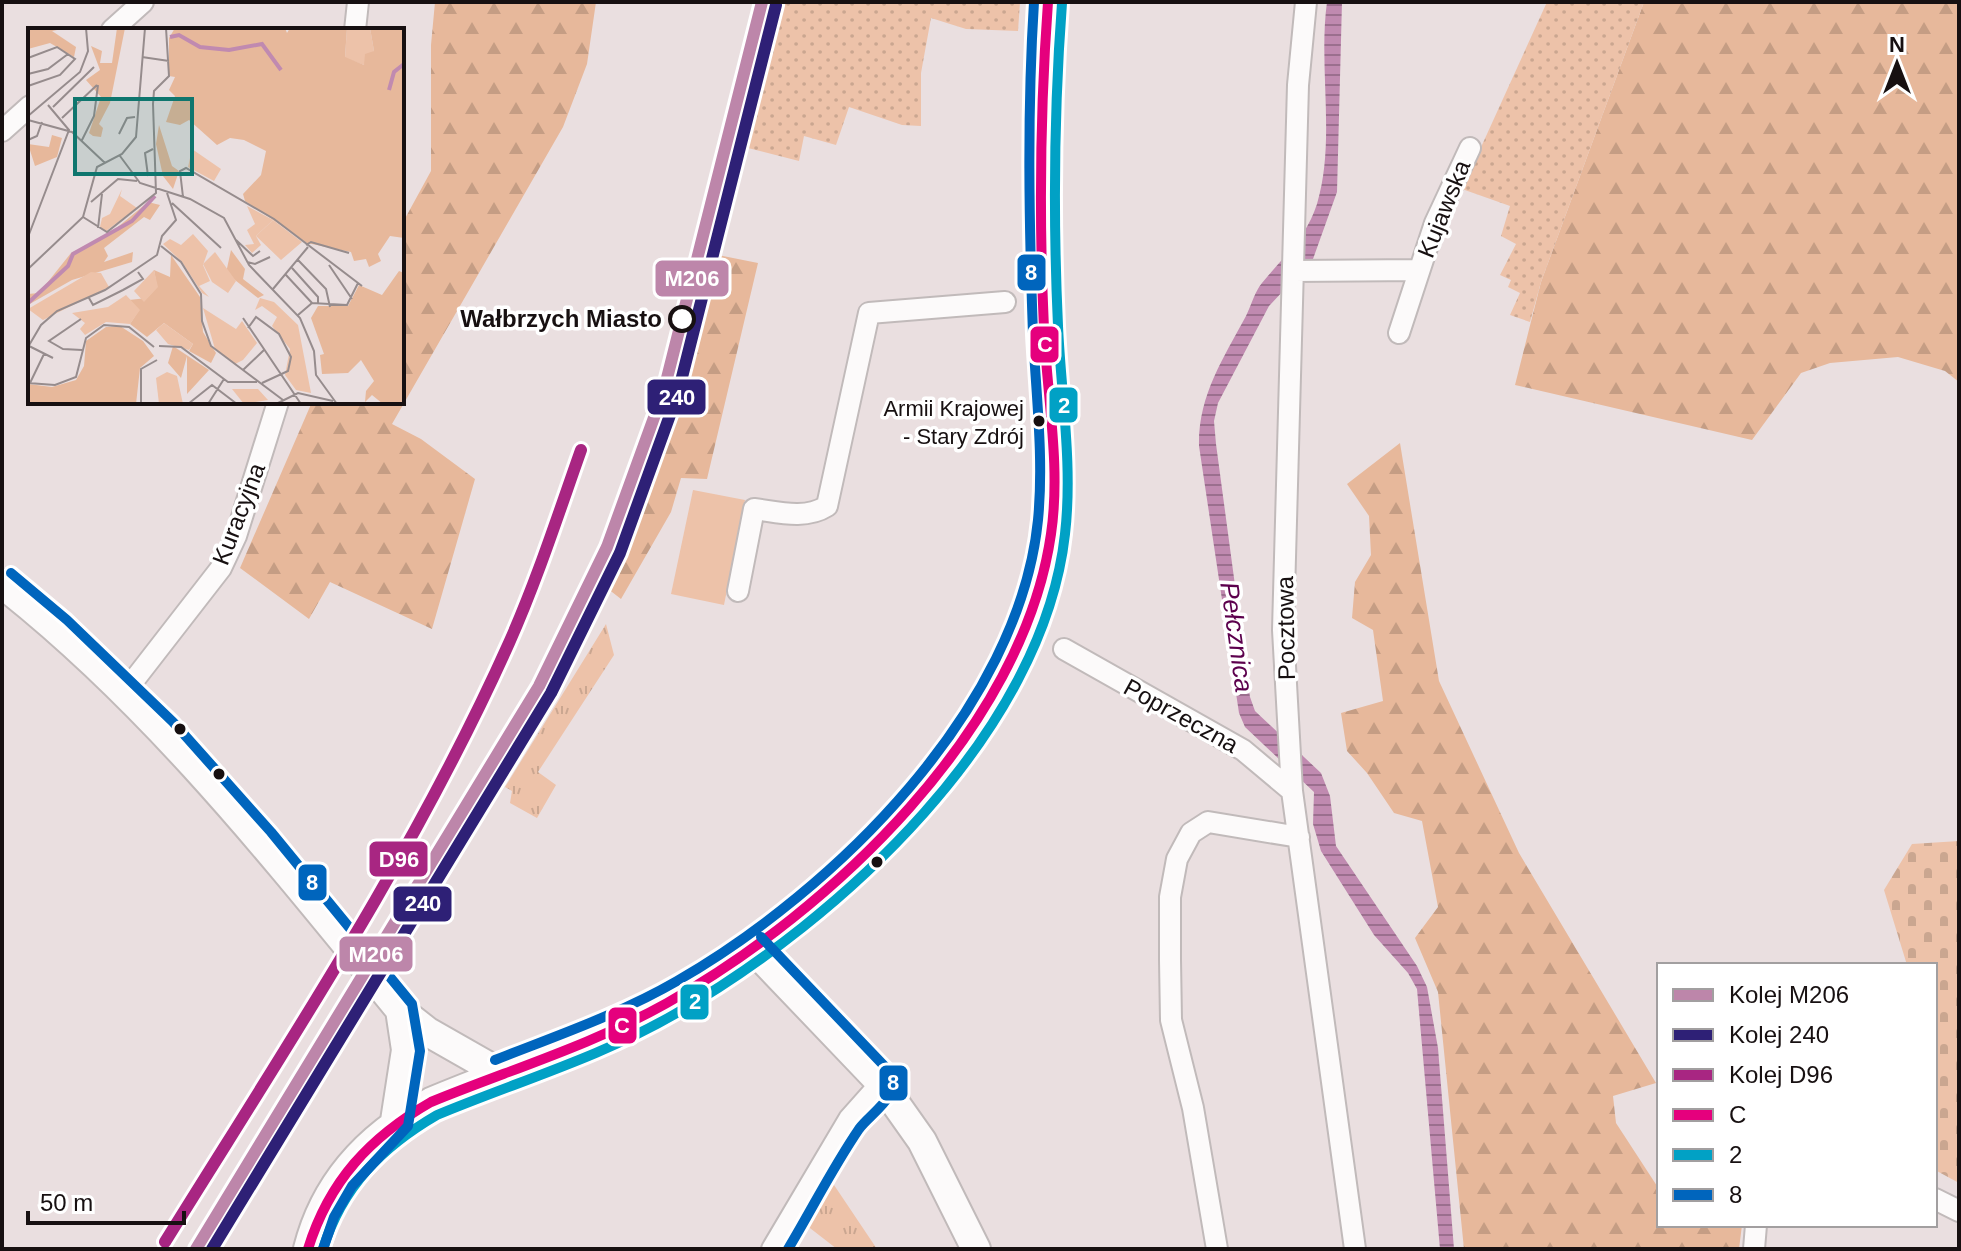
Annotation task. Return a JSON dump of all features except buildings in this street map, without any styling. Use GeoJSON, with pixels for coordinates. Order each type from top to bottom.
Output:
{"type":"FeatureCollection","features":[{"type":"Feature","properties":{"kind":"main road"},"geometry":{"type":"LineString","coordinates":[[308,1249],[322,1206],[337,1182],[369,1142],[395,1121],[663,1005],[705,981],[845,873],[925,789],[988,702],[1032,607],[1046,557],[1052,520],[1043,296],[1043,90],[1048,2]]}},
{"type":"Feature","properties":{"kind":"main road"},"geometry":{"type":"LineString","coordinates":[[2,584],[57,627],[240,816],[400,1010],[428,1032],[500,1073]]}},
{"type":"Feature","properties":{"kind":"main road"},"geometry":{"type":"LineString","coordinates":[[751,947],[881,1083],[922,1141],[976,1249]]}},
{"type":"Feature","properties":{"kind":"main road"},"geometry":{"type":"LineString","coordinates":[[395,1121],[406,1050],[400,1010]]}},
{"type":"Feature","properties":{"kind":"street"},"geometry":{"type":"LineString","coordinates":[[114,28],[143,2]]}},
{"type":"Feature","properties":{"kind":"street"},"geometry":{"type":"LineString","coordinates":[[355,28],[358,2]]}},
{"type":"Feature","properties":{"kind":"street","name":"Pocztowa"},"geometry":{"type":"LineString","coordinates":[[1306,2],[1298,85],[1283,630],[1291,785],[1355,1249]]}},
{"type":"Feature","properties":{"kind":"street"},"geometry":{"type":"LineString","coordinates":[[2,131],[28,108]]}},
{"type":"Feature","properties":{"kind":"street","name":"Kujawska"},"geometry":{"type":"LineString","coordinates":[[1399,333],[1435,223],[1470,148]]}},
{"type":"Feature","properties":{"kind":"street","name":"Kujawska"},"geometry":{"type":"LineString","coordinates":[[1294,280],[1315,271],[1419,270]]}},
{"type":"Feature","properties":{"kind":"street"},"geometry":{"type":"LineString","coordinates":[[738,591],[754,509],[798,514],[818,511],[827,506],[869,313],[1005,302]]}},
{"type":"Feature","properties":{"kind":"street","name":"Kuracyjna"},"geometry":{"type":"LineString","coordinates":[[124,693],[221,568],[236,536],[277,404]]}},
{"type":"Feature","properties":{"kind":"street","name":"Poprzeczna"},"geometry":{"type":"LineString","coordinates":[[1064,649],[1243,750],[1291,785]]}},
{"type":"Feature","properties":{"kind":"street"},"geometry":{"type":"LineString","coordinates":[[1217,1249],[1193,1108],[1171,1020],[1170,897],[1177,859],[1191,833],[1208,822],[1299,837]]}},
{"type":"Feature","properties":{"kind":"street"},"geometry":{"type":"LineString","coordinates":[[772,1249],[849,1119],[881,1083]]}},
{"type":"Feature","properties":{"kind":"street"},"geometry":{"type":"LineString","coordinates":[[1937,1200],[1959,1211]]}},
{"type":"Feature","properties":{"kind":"street"},"geometry":{"type":"LineString","coordinates":[[1754,1249],[1756,1227]]}},
{"type":"Feature","properties":{"kind":"green space"},"geometry":{"type":"Polygon","coordinates":[[[435,2],[596,2],[587,64],[563,127],[404,403],[404,220],[431,171],[431,45],[435,2]]]}},
{"type":"Feature","properties":{"kind":"green space"},"geometry":{"type":"Polygon","coordinates":[[[776,2],[1020,2],[1018,31],[966,29],[931,18],[921,73],[921,126],[902,125],[849,107],[836,145],[804,136],[799,161],[744,147],[776,2]]]}},
{"type":"Feature","properties":{"kind":"green space"},"geometry":{"type":"Polygon","coordinates":[[[1547,2],[1644,2],[1541,282],[1530,322],[1510,315],[1520,293],[1508,287],[1511,280],[1500,275],[1516,244],[1501,236],[1510,206],[1462,189],[1547,2]]]}},
{"type":"Feature","properties":{"kind":"green space"},"geometry":{"type":"Polygon","coordinates":[[[1644,2],[1959,2],[1959,382],[1945,371],[1898,357],[1830,363],[1801,373],[1752,440],[1515,385],[1541,282],[1644,2]]]}},
{"type":"Feature","properties":{"kind":"green space"},"geometry":{"type":"Polygon","coordinates":[[[718,255],[758,263],[707,479],[681,478],[671,512],[621,599],[603,585],[662,453],[718,255]]]}},
{"type":"Feature","properties":{"kind":"green space"},"geometry":{"type":"Polygon","coordinates":[[[311,404],[404,404],[392,424],[421,439],[475,479],[432,629],[330,582],[309,619],[240,568],[311,404]]]}},
{"type":"Feature","properties":{"kind":"green space"},"geometry":{"type":"Polygon","coordinates":[[[1400,443],[1439,681],[1519,853],[1656,1083],[1613,1096],[1616,1123],[1657,1186],[1657,1227],[1742,1227],[1739,1249],[1464,1249],[1438,992],[1415,938],[1438,907],[1422,821],[1394,813],[1367,773],[1347,751],[1341,713],[1383,701],[1373,630],[1352,618],[1355,582],[1371,555],[1369,516],[1347,484],[1400,443]]]}},
{"type":"Feature","properties":{"kind":"green space"},"geometry":{"type":"Polygon","coordinates":[[[693,490],[745,500],[724,605],[671,594],[693,490]]]}},
{"type":"Feature","properties":{"kind":"green space"},"geometry":{"type":"Polygon","coordinates":[[[606,624],[614,655],[538,772],[556,785],[537,818],[510,803],[512,791],[505,787],[606,624]]]}},
{"type":"Feature","properties":{"kind":"green space"},"geometry":{"type":"Polygon","coordinates":[[[1959,841],[1959,1183],[1937,1171],[1937,963],[1906,963],[1884,890],[1912,844],[1959,841]]]}},
{"type":"Feature","properties":{"kind":"green space"},"geometry":{"type":"Polygon","coordinates":[[[832,1182],[877,1249],[837,1249],[806,1225],[832,1182]]]}},
{"type":"Feature","properties":{"kind":"water","name":"Pełcznica"},"geometry":{"type":"Polygon","coordinates":[[[1327,2],[1342,2],[1337,192],[1313,259],[1269,306],[1218,403],[1214,421],[1216,444],[1250,697],[1255,711],[1321,773],[1330,796],[1336,846],[1417,966],[1427,987],[1438,1048],[1454,1249],[1440,1249],[1417,989],[1408,973],[1374,935],[1321,851],[1313,824],[1314,792],[1245,727],[1239,713],[1199,446],[1207,394],[1221,363],[1255,294],[1301,237],[1317,204],[1325,155],[1327,2]]]}},
{"type":"Feature","properties":{"kind":"rail line","name":"M206"},"geometry":{"type":"LineString","coordinates":[[196,1249],[539,686],[607,547],[664,390],[762,2]]}},
{"type":"Feature","properties":{"kind":"rail line","name":"240"},"geometry":{"type":"LineString","coordinates":[[212,1249],[551,693],[620,553],[678,393],[776,5]]}},
{"type":"Feature","properties":{"kind":"rail line","name":"D96"},"geometry":{"type":"LineString","coordinates":[[165,1242],[347,948],[433,798],[509,643],[581,450]]}},
{"type":"Feature","properties":{"kind":"transit line","name":"8"},"geometry":{"type":"LineString","coordinates":[[495,1060],[588,1024],[655,993],[737,943],[797,897],[856,845],[910,787],[957,725],[996,659],[1024,590],[1040,497],[1030,209],[1034,2]]}},
{"type":"Feature","properties":{"kind":"transit line","name":"C"},"geometry":{"type":"LineString","coordinates":[[308,1249],[328,1202],[354,1163],[409,1116],[431,1102],[639,1018],[729,964],[792,918],[853,866],[910,807],[960,744],[1002,677],[1033,606],[1054,509],[1054,457],[1041,247],[1042,125],[1048,2]]}},
{"type":"Feature","properties":{"kind":"transit line","name":"2"},"geometry":{"type":"LineString","coordinates":[[323,1249],[341,1206],[366,1171],[417,1127],[437,1115],[588,1056],[647,1029],[738,975],[802,927],[865,873],[924,813],[975,749],[1018,680],[1049,608],[1065,534],[1067,508],[1055,205],[1062,3]]}},
{"type":"Feature","properties":{"kind":"transit line","name":"8"},"geometry":{"type":"LineString","coordinates":[[11,573],[67,620],[173,722],[271,832],[412,1004],[420,1051],[408,1126],[352,1186],[334,1217],[323,1249]]}},
{"type":"Feature","properties":{"kind":"transit line","name":"8"},"geometry":{"type":"LineString","coordinates":[[761,937],[891,1073],[894,1081],[884,1103],[849,1143],[788,1249]]}},
{"type":"Feature","properties":{"kind":"place","name":"Wałbrzych Miasto"},"geometry":{"type":"Point","coordinates":[682,319]}},
{"type":"Feature","properties":{"kind":"place","name":"Armii Krajowej - Stary Zdrój"},"geometry":{"type":"Point","coordinates":[1039,421]}}]}
